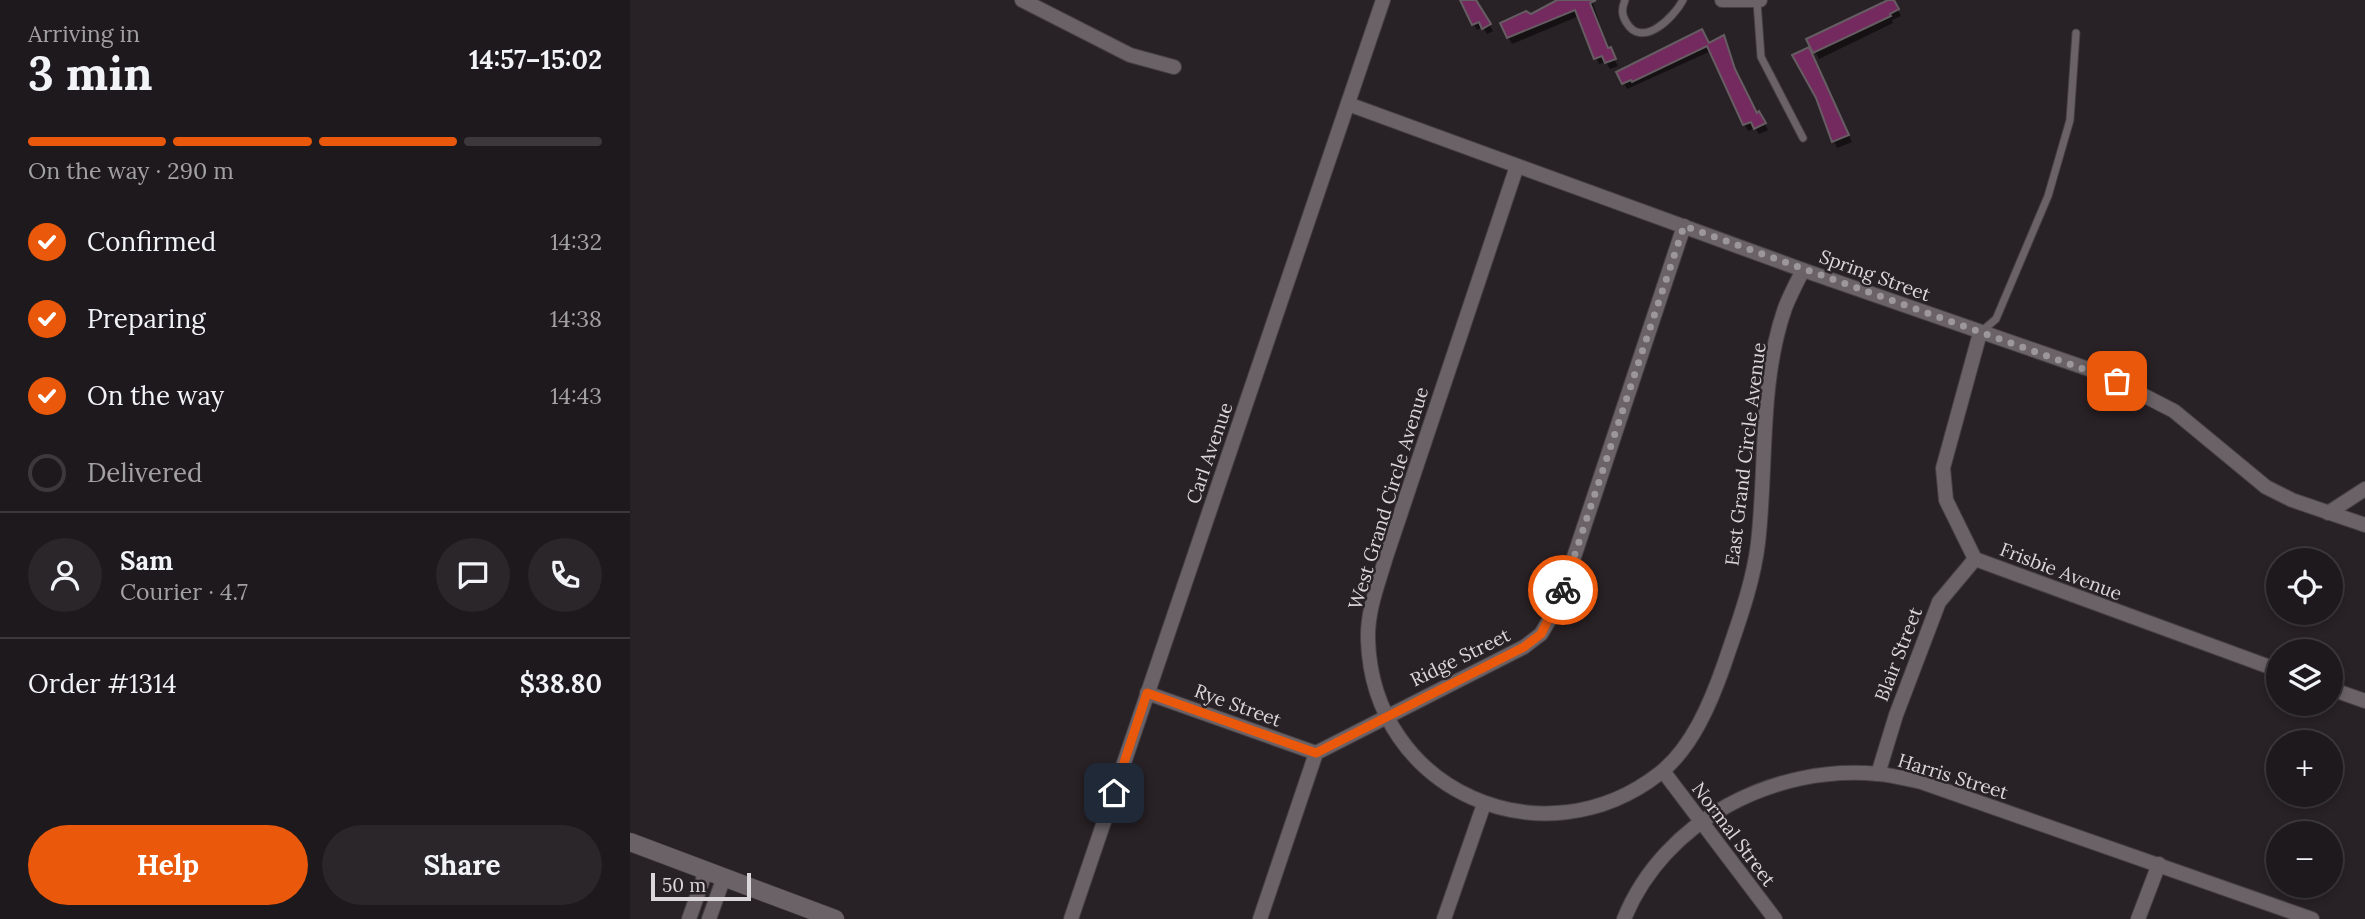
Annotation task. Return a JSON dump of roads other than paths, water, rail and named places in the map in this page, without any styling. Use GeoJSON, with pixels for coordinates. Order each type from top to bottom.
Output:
{"type":"FeatureCollection","features":[{"type":"Feature","properties":{"kind":"street"},"geometry":{"type":"LineString","coordinates":[[1023,0],[1130,55],[1174,67]]}},
{"type":"Feature","properties":{"kind":"street","name":"Carl Avenue"},"geometry":{"type":"LineString","coordinates":[[1071,919],[1383,0]]}},
{"type":"Feature","properties":{"kind":"street"},"geometry":{"type":"LineString","coordinates":[[1722,0],[1759,1]]}},
{"type":"Feature","properties":{"kind":"street","name":"Spring Street"},"geometry":{"type":"LineString","coordinates":[[1348,104],[1979,333],[2101,373],[2174,411],[2266,487],[2365,525]]}},
{"type":"Feature","properties":{"kind":"street","name":"West Grand Circle Avenue"},"geometry":{"type":"LineString","coordinates":[[1484,804],[1452,788],[1423,765],[1398,738],[1385,716],[1373,676],[1368,639],[1371,607],[1517,166]]}},
{"type":"Feature","properties":{"kind":"street","name":"Ridge Street"},"geometry":{"type":"LineString","coordinates":[[1316,753],[1524,647],[1541,634],[1558,605],[1684,226]]}},
{"type":"Feature","properties":{"kind":"street","name":"East Grand Circle Avenue"},"geometry":{"type":"LineString","coordinates":[[1484,804],[1532,815],[1568,814],[1636,791],[1663,771],[1690,738],[1715,691],[1742,611],[1758,547],[1775,351],[1785,307],[1803,270]]}},
{"type":"Feature","properties":{"kind":"street","name":"Frisbie Avenue"},"geometry":{"type":"LineString","coordinates":[[1979,333],[1943,468],[1946,500],[1975,558],[2266,666]]}},
{"type":"Feature","properties":{"kind":"street"},"geometry":{"type":"LineString","coordinates":[[2328,513],[2365,489]]}},
{"type":"Feature","properties":{"kind":"street","name":"Blair Street"},"geometry":{"type":"LineString","coordinates":[[1878,774],[1896,715],[1939,602],[1975,558]]}},
{"type":"Feature","properties":{"kind":"street","name":"Rye Street"},"geometry":{"type":"LineString","coordinates":[[1147,693],[1316,753]]}},
{"type":"Feature","properties":{"kind":"street"},"geometry":{"type":"LineString","coordinates":[[2343,693],[2365,701]]}},
{"type":"Feature","properties":{"kind":"street"},"geometry":{"type":"LineString","coordinates":[[1260,919],[1316,753]]}},
{"type":"Feature","properties":{"kind":"street","name":"Normal Street"},"geometry":{"type":"LineString","coordinates":[[1663,771],[1775,919]]}},
{"type":"Feature","properties":{"kind":"street","name":"Harris Street"},"geometry":{"type":"LineString","coordinates":[[1625,919],[1631,902],[1651,872],[1700,821],[1764,789],[1802,778],[1878,774],[1921,782],[2312,919]]}},
{"type":"Feature","properties":{"kind":"street"},"geometry":{"type":"LineString","coordinates":[[1444,919],[1484,804]]}},
{"type":"Feature","properties":{"kind":"street"},"geometry":{"type":"LineString","coordinates":[[630,842],[835,919]]}},
{"type":"Feature","properties":{"kind":"street"},"geometry":{"type":"LineString","coordinates":[[2138,919],[2159,864]]}},
{"type":"Feature","properties":{"kind":"street"},"geometry":{"type":"LineString","coordinates":[[689,919],[706,871]]}},
{"type":"Feature","properties":{"kind":"street"},"geometry":{"type":"LineString","coordinates":[[709,919],[723,877]]}},
{"type":"Feature","properties":{"kind":"lane"},"geometry":{"type":"LineString","coordinates":[[1625,0],[1623,17],[1628,26],[1635,31],[1646,32],[1669,20],[1683,0]]}},
{"type":"Feature","properties":{"kind":"lane"},"geometry":{"type":"LineString","coordinates":[[1759,1],[1761,57],[1803,138]]}},
{"type":"Feature","properties":{"kind":"lane"},"geometry":{"type":"LineString","coordinates":[[1979,333],[1996,319],[2048,196],[2070,120],[2076,33]]}}]}
